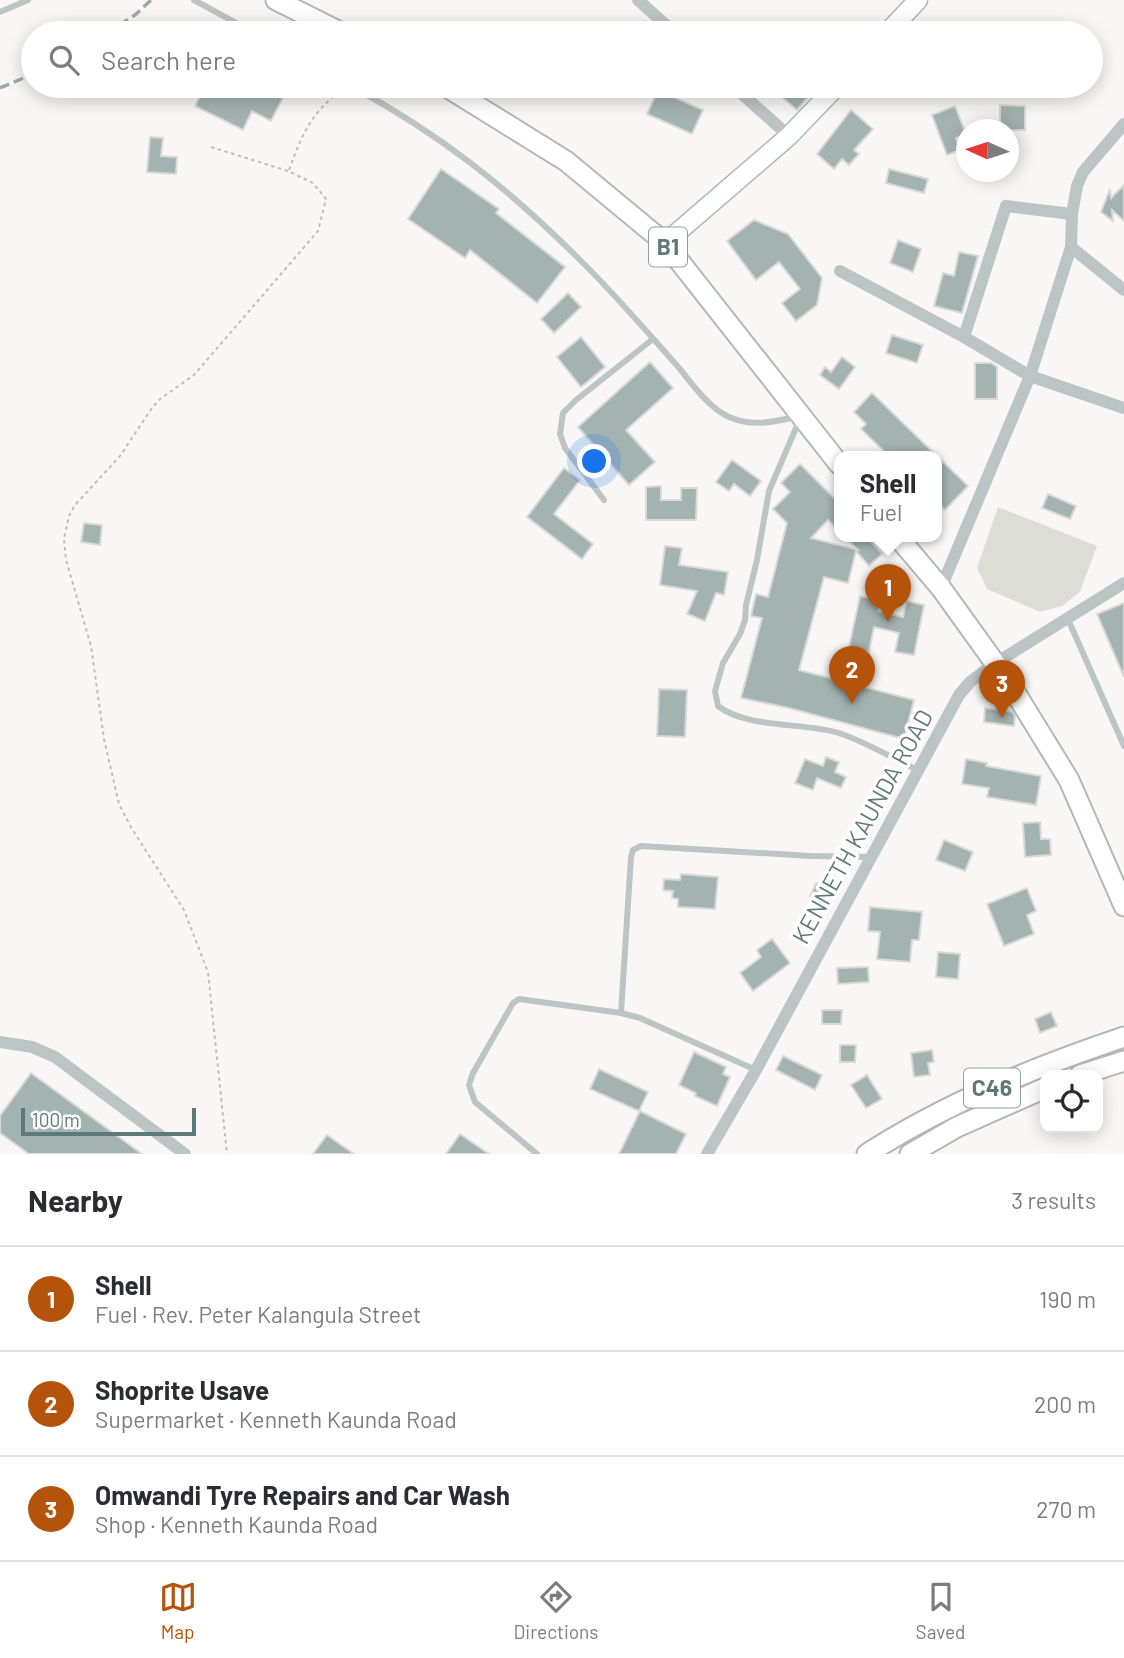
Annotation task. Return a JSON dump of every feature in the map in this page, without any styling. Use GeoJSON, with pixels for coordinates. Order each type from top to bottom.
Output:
{"type":"FeatureCollection","features":[{"type":"Feature","properties":{"kind":"main road"},"geometry":{"type":"LineString","coordinates":[[276,0],[318,21]]}},
{"type":"Feature","properties":{"kind":"main road","name":"B1"},"geometry":{"type":"LineString","coordinates":[[464,98],[566,161],[665,243],[834,458]]}},
{"type":"Feature","properties":{"kind":"main road"},"geometry":{"type":"LineString","coordinates":[[902,542],[941,588],[1010,684],[1069,780],[1124,906]]}},
{"type":"Feature","properties":{"kind":"main road","name":"C46"},"geometry":{"type":"LineString","coordinates":[[867,1154],[942,1111],[1019,1075],[1124,1037]]}},
{"type":"Feature","properties":{"kind":"main road"},"geometry":{"type":"LineString","coordinates":[[1096,1070],[1124,1061]]}},
{"type":"Feature","properties":{"kind":"main road","name":"C46"},"geometry":{"type":"LineString","coordinates":[[910,1154],[957,1127],[1040,1090]]}},
{"type":"Feature","properties":{"kind":"street"},"geometry":{"type":"LineString","coordinates":[[638,0],[662,21]]}},
{"type":"Feature","properties":{"kind":"street"},"geometry":{"type":"LineString","coordinates":[[898,21],[918,0]]}},
{"type":"Feature","properties":{"kind":"street"},"geometry":{"type":"LineString","coordinates":[[746,98],[789,136]]}},
{"type":"Feature","properties":{"kind":"street"},"geometry":{"type":"LineString","coordinates":[[665,243],[789,136],[825,98]]}},
{"type":"Feature","properties":{"kind":"street"},"geometry":{"type":"LineString","coordinates":[[941,588],[1030,376],[1071,247],[1072,214],[1077,186],[1083,172],[1124,124]]}},
{"type":"Feature","properties":{"kind":"street"},"geometry":{"type":"LineString","coordinates":[[964,337],[1006,206],[1072,214]]}},
{"type":"Feature","properties":{"kind":"street"},"geometry":{"type":"LineString","coordinates":[[1071,247],[1124,290]]}},
{"type":"Feature","properties":{"kind":"street"},"geometry":{"type":"LineString","coordinates":[[840,271],[964,337],[1030,376],[1124,408]]}},
{"type":"Feature","properties":{"kind":"street","name":"KENNETH KAUNDA ROAD"},"geometry":{"type":"LineString","coordinates":[[707,1154],[958,695],[994,664],[1124,583]]}},
{"type":"Feature","properties":{"kind":"street"},"geometry":{"type":"LineString","coordinates":[[0,1042],[32,1047],[55,1058],[185,1154]]}},
{"type":"Feature","properties":{"kind":"lane"},"geometry":{"type":"LineString","coordinates":[[0,12],[28,0]]}},
{"type":"Feature","properties":{"kind":"lane"},"geometry":{"type":"LineString","coordinates":[[194,0],[233,21]]}},
{"type":"Feature","properties":{"kind":"lane"},"geometry":{"type":"LineString","coordinates":[[372,98],[454,149],[512,194],[580,259],[712,405],[727,417],[756,425],[801,416]]}},
{"type":"Feature","properties":{"kind":"lane"},"geometry":{"type":"LineString","coordinates":[[604,500],[565,448],[560,434],[563,413],[653,339]]}},
{"type":"Feature","properties":{"kind":"lane"},"geometry":{"type":"LineString","coordinates":[[801,416],[769,491],[745,620],[740,635],[723,663],[715,691],[718,706],[725,712],[750,719],[838,733],[918,769]]}},
{"type":"Feature","properties":{"kind":"lane"},"geometry":{"type":"LineString","coordinates":[[1067,617],[1124,746]]}},
{"type":"Feature","properties":{"kind":"lane"},"geometry":{"type":"LineString","coordinates":[[621,1013],[631,857],[634,850],[641,846],[871,857]]}},
{"type":"Feature","properties":{"kind":"lane"},"geometry":{"type":"LineString","coordinates":[[537,1154],[475,1102],[469,1085],[473,1073],[513,1003],[519,999],[640,1018],[755,1070]]}},
{"type":"Feature","properties":{"kind":"path"},"geometry":{"type":"LineString","coordinates":[[288,171],[303,133],[320,106],[330,98]]}},
{"type":"Feature","properties":{"kind":"path"},"geometry":{"type":"LineString","coordinates":[[211,147],[288,171],[313,183],[326,199],[318,231],[194,376],[160,399],[152,408],[120,456],[75,505],[69,516],[64,539],[66,560],[91,646],[104,739],[119,803],[132,829],[184,910],[208,972],[227,1154]]}},
{"type":"Feature","properties":{"kind":"shaded area"},"geometry":{"type":"Polygon","coordinates":[[[998,507],[1097,546],[1080,592],[1062,606],[1040,612],[987,589],[977,568],[998,507]]]}},
{"type":"Feature","properties":{"kind":"building"},"geometry":{"type":"Polygon","coordinates":[[[199,98],[283,98],[271,121],[252,111],[243,130],[195,106],[199,98]]]}},
{"type":"Feature","properties":{"kind":"building"},"geometry":{"type":"Polygon","coordinates":[[[654,98],[676,98],[703,110],[692,134],[647,114],[654,98]]]}},
{"type":"Feature","properties":{"kind":"building"},"geometry":{"type":"Polygon","coordinates":[[[783,98],[807,98],[797,110],[783,98]]]}},
{"type":"Feature","properties":{"kind":"building"},"geometry":{"type":"Polygon","coordinates":[[[1000,105],[1025,106],[1025,130],[1019,130],[1019,119],[1000,119],[1000,105]]]}},
{"type":"Feature","properties":{"kind":"building"},"geometry":{"type":"Polygon","coordinates":[[[955,106],[960,119],[956,119],[956,152],[947,155],[932,115],[955,106]]]}},
{"type":"Feature","properties":{"kind":"building"},"geometry":{"type":"Polygon","coordinates":[[[851,110],[873,129],[854,150],[859,154],[849,165],[842,159],[834,169],[817,154],[851,110]]]}},
{"type":"Feature","properties":{"kind":"building"},"geometry":{"type":"Polygon","coordinates":[[[150,137],[163,138],[161,156],[177,157],[176,174],[147,172],[150,137]]]}},
{"type":"Feature","properties":{"kind":"building"},"geometry":{"type":"Polygon","coordinates":[[[441,169],[499,209],[496,213],[565,267],[537,303],[470,250],[465,258],[408,219],[441,169]]]}},
{"type":"Feature","properties":{"kind":"building"},"geometry":{"type":"Polygon","coordinates":[[[889,169],[928,179],[924,193],[886,183],[889,169]]]}},
{"type":"Feature","properties":{"kind":"building"},"geometry":{"type":"Polygon","coordinates":[[[1124,185],[1124,221],[1112,210],[1113,221],[1101,212],[1110,189],[1111,198],[1124,185]]]}},
{"type":"Feature","properties":{"kind":"building"},"geometry":{"type":"Polygon","coordinates":[[[754,220],[788,234],[822,278],[817,305],[796,321],[782,303],[800,289],[779,262],[756,280],[727,241],[754,220]]]}},
{"type":"Feature","properties":{"kind":"building"},"geometry":{"type":"Polygon","coordinates":[[[898,240],[921,249],[913,272],[890,263],[898,240]]]}},
{"type":"Feature","properties":{"kind":"building"},"geometry":{"type":"Polygon","coordinates":[[[959,252],[978,256],[962,313],[934,306],[943,273],[954,276],[959,252]]]}},
{"type":"Feature","properties":{"kind":"building"},"geometry":{"type":"Polygon","coordinates":[[[568,293],[581,307],[554,333],[541,319],[568,293]]]}},
{"type":"Feature","properties":{"kind":"building"},"geometry":{"type":"Polygon","coordinates":[[[892,335],[923,345],[917,363],[886,353],[892,335]]]}},
{"type":"Feature","properties":{"kind":"building"},"geometry":{"type":"Polygon","coordinates":[[[581,337],[605,367],[581,387],[557,357],[581,337]]]}},
{"type":"Feature","properties":{"kind":"building"},"geometry":{"type":"Polygon","coordinates":[[[842,357],[855,367],[839,389],[820,375],[825,367],[831,372],[842,357]]]}},
{"type":"Feature","properties":{"kind":"building"},"geometry":{"type":"Polygon","coordinates":[[[650,362],[673,388],[626,430],[655,462],[629,485],[578,427],[650,362]]]}},
{"type":"Feature","properties":{"kind":"building"},"geometry":{"type":"Polygon","coordinates":[[[975,363],[991,363],[997,367],[997,399],[975,399],[975,363]]]}},
{"type":"Feature","properties":{"kind":"building"},"geometry":{"type":"Polygon","coordinates":[[[872,393],[932,451],[884,451],[861,429],[866,424],[854,412],[872,393]]]}},
{"type":"Feature","properties":{"kind":"building"},"geometry":{"type":"Polygon","coordinates":[[[732,460],[761,481],[750,496],[734,484],[729,491],[716,482],[732,460]]]}},
{"type":"Feature","properties":{"kind":"building"},"geometry":{"type":"Polygon","coordinates":[[[942,461],[968,486],[945,510],[942,507],[942,461]]]}},
{"type":"Feature","properties":{"kind":"building"},"geometry":{"type":"Polygon","coordinates":[[[800,464],[834,498],[834,526],[828,520],[811,538],[858,550],[850,542],[871,542],[882,554],[869,566],[856,551],[848,583],[824,577],[799,670],[914,700],[904,739],[741,698],[762,618],[751,616],[756,594],[768,597],[787,523],[773,509],[790,492],[781,483],[800,464]]]}},
{"type":"Feature","properties":{"kind":"building"},"geometry":{"type":"Polygon","coordinates":[[[564,468],[580,480],[554,514],[593,544],[582,559],[527,517],[564,468]]]}},
{"type":"Feature","properties":{"kind":"building"},"geometry":{"type":"Polygon","coordinates":[[[661,486],[661,500],[681,500],[681,488],[697,488],[696,520],[646,520],[646,487],[661,486]]]}},
{"type":"Feature","properties":{"kind":"building"},"geometry":{"type":"Polygon","coordinates":[[[1048,494],[1076,506],[1070,519],[1042,508],[1048,494]]]}},
{"type":"Feature","properties":{"kind":"building"},"geometry":{"type":"Polygon","coordinates":[[[84,523],[102,525],[100,545],[81,542],[84,523]]]}},
{"type":"Feature","properties":{"kind":"building"},"geometry":{"type":"Polygon","coordinates":[[[665,546],[682,548],[679,565],[728,572],[724,595],[716,593],[705,621],[687,614],[697,591],[660,585],[665,546]]]}},
{"type":"Feature","properties":{"kind":"building"},"geometry":{"type":"Polygon","coordinates":[[[860,596],[881,601],[878,611],[903,617],[907,601],[924,605],[914,655],[895,652],[899,633],[874,627],[869,652],[849,647],[860,596]]]}},
{"type":"Feature","properties":{"kind":"building"},"geometry":{"type":"Polygon","coordinates":[[[1124,603],[1124,677],[1097,614],[1124,603]]]}},
{"type":"Feature","properties":{"kind":"building"},"geometry":{"type":"Polygon","coordinates":[[[659,689],[687,690],[685,737],[657,736],[659,689]]]}},
{"type":"Feature","properties":{"kind":"building"},"geometry":{"type":"Polygon","coordinates":[[[985,708],[1013,712],[1014,726],[984,722],[985,708]]]}},
{"type":"Feature","properties":{"kind":"building"},"geometry":{"type":"Polygon","coordinates":[[[826,757],[839,762],[835,772],[846,777],[841,788],[817,778],[813,790],[795,783],[805,759],[823,766],[826,757]]]}},
{"type":"Feature","properties":{"kind":"building"},"geometry":{"type":"Polygon","coordinates":[[[966,759],[987,763],[986,766],[1041,776],[1036,805],[987,797],[989,788],[962,784],[966,759]]]}},
{"type":"Feature","properties":{"kind":"building"},"geometry":{"type":"Polygon","coordinates":[[[1040,822],[1041,839],[1050,839],[1051,855],[1025,857],[1023,823],[1040,822]]]}},
{"type":"Feature","properties":{"kind":"building"},"geometry":{"type":"Polygon","coordinates":[[[944,840],[973,852],[965,871],[936,860],[944,840]]]}},
{"type":"Feature","properties":{"kind":"building"},"geometry":{"type":"Polygon","coordinates":[[[681,874],[718,877],[715,909],[678,907],[678,899],[672,898],[673,891],[663,890],[664,879],[680,880],[681,874]]]}},
{"type":"Feature","properties":{"kind":"building"},"geometry":{"type":"Polygon","coordinates":[[[816,883],[834,891],[828,905],[810,897],[816,883]]]}},
{"type":"Feature","properties":{"kind":"building"},"geometry":{"type":"Polygon","coordinates":[[[1027,888],[1036,911],[1027,915],[1034,934],[1004,946],[987,904],[1027,888]]]}},
{"type":"Feature","properties":{"kind":"building"},"geometry":{"type":"Polygon","coordinates":[[[870,907],[922,912],[919,940],[912,940],[910,962],[877,959],[880,932],[868,931],[870,907]]]}},
{"type":"Feature","properties":{"kind":"building"},"geometry":{"type":"Polygon","coordinates":[[[772,939],[790,963],[753,991],[740,973],[761,957],[757,950],[772,939]]]}},
{"type":"Feature","properties":{"kind":"building"},"geometry":{"type":"Polygon","coordinates":[[[938,952],[960,954],[958,979],[936,977],[938,952]]]}},
{"type":"Feature","properties":{"kind":"building"},"geometry":{"type":"Polygon","coordinates":[[[868,967],[869,982],[838,984],[837,968],[868,967]]]}},
{"type":"Feature","properties":{"kind":"building"},"geometry":{"type":"Polygon","coordinates":[[[822,1010],[842,1010],[841,1024],[822,1024],[822,1010]]]}},
{"type":"Feature","properties":{"kind":"building"},"geometry":{"type":"Polygon","coordinates":[[[1051,1012],[1057,1026],[1040,1033],[1035,1019],[1051,1012]]]}},
{"type":"Feature","properties":{"kind":"building"},"geometry":{"type":"Polygon","coordinates":[[[840,1045],[856,1045],[855,1062],[840,1062],[840,1045]]]}},
{"type":"Feature","properties":{"kind":"building"},"geometry":{"type":"Polygon","coordinates":[[[932,1050],[934,1062],[928,1063],[930,1075],[914,1077],[911,1053],[932,1050]]]}},
{"type":"Feature","properties":{"kind":"building"},"geometry":{"type":"Polygon","coordinates":[[[694,1052],[726,1067],[723,1074],[730,1077],[717,1106],[679,1085],[694,1052]]]}},
{"type":"Feature","properties":{"kind":"building"},"geometry":{"type":"Polygon","coordinates":[[[783,1056],[822,1075],[815,1090],[776,1070],[783,1056]]]}},
{"type":"Feature","properties":{"kind":"building"},"geometry":{"type":"Polygon","coordinates":[[[599,1069],[648,1092],[639,1111],[590,1089],[599,1069]]]}},
{"type":"Feature","properties":{"kind":"building"},"geometry":{"type":"Polygon","coordinates":[[[31,1073],[142,1154],[29,1154],[0,1133],[0,1116],[31,1073]]]}},
{"type":"Feature","properties":{"kind":"building"},"geometry":{"type":"Polygon","coordinates":[[[867,1075],[882,1099],[866,1108],[851,1085],[867,1075]]]}},
{"type":"Feature","properties":{"kind":"building"},"geometry":{"type":"Polygon","coordinates":[[[640,1111],[686,1134],[676,1154],[619,1154],[640,1111]]]}},
{"type":"Feature","properties":{"kind":"building"},"geometry":{"type":"Polygon","coordinates":[[[460,1134],[489,1154],[446,1154],[460,1134]]]}},
{"type":"Feature","properties":{"kind":"building"},"geometry":{"type":"Polygon","coordinates":[[[327,1135],[354,1154],[313,1154],[327,1135]]]}},
{"type":"Feature","properties":{"kind":"railway"},"geometry":{"type":"LineString","coordinates":[[126,21],[151,0]]}},
{"type":"Feature","properties":{"kind":"railway"},"geometry":{"type":"LineString","coordinates":[[0,88],[21,79]]}},
{"type":"Feature","properties":{"kind":"place","name":"Shell"},"geometry":{"type":"Point","coordinates":[888,622]}},
{"type":"Feature","properties":{"kind":"place","name":"Shoprite Usave"},"geometry":{"type":"Point","coordinates":[852,704]}},
{"type":"Feature","properties":{"kind":"place","name":"Omwandi Tyre Repairs and Car Wash"},"geometry":{"type":"Point","coordinates":[1002,718]}}]}
